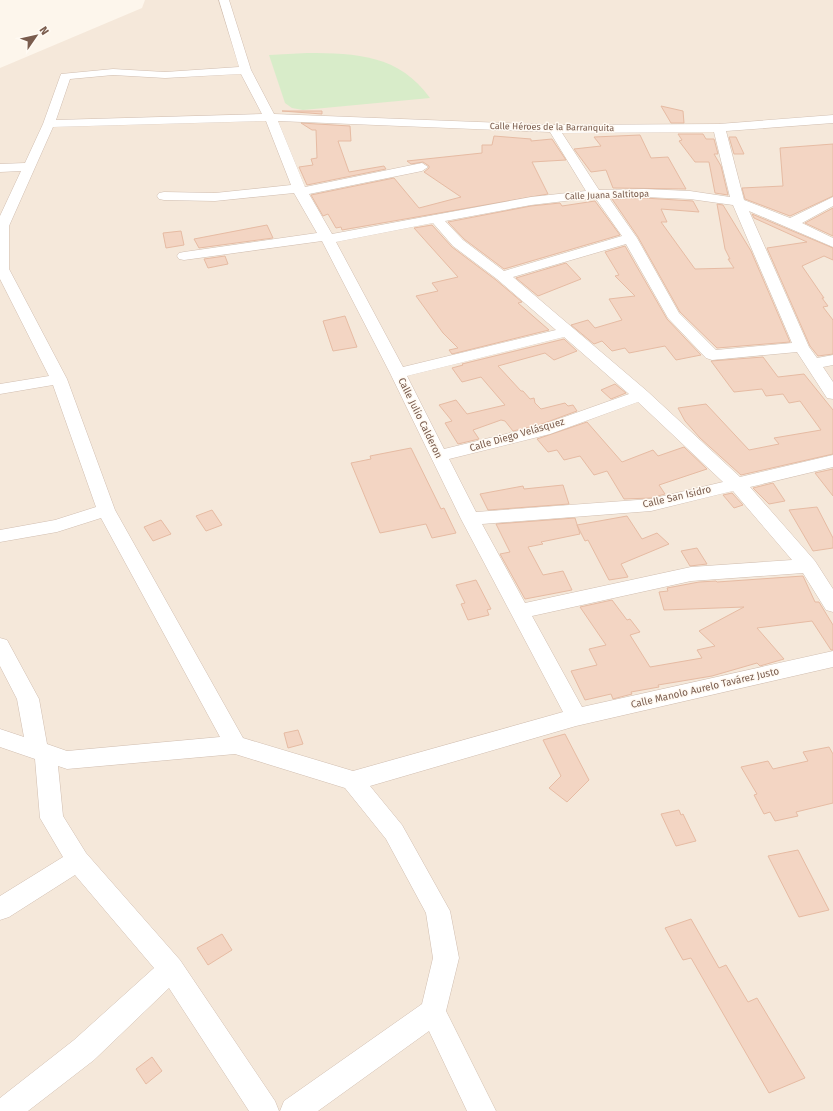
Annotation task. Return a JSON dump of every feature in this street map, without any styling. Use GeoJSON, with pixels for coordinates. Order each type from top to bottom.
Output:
{"type":"FeatureCollection","features":[{"type":"Feature","properties":{"kind":"street","name":"Calle Julio Calderon"},"geometry":{"type":"LineString","coordinates":[[224,0],[245,70],[270,117],[300,190],[327,237],[398,373],[470,519],[576,717]]}},
{"type":"Feature","properties":{"kind":"street"},"geometry":{"type":"LineString","coordinates":[[235,745],[106,510],[59,379],[2,269],[2,226],[49,124],[65,76],[113,72],[165,75],[245,70]]}},
{"type":"Feature","properties":{"kind":"street","name":"Calle Héroes de la Barranquita"},"geometry":{"type":"LineString","coordinates":[[49,124],[270,117],[554,129],[719,128],[833,119]]}},
{"type":"Feature","properties":{"kind":"street"},"geometry":{"type":"LineString","coordinates":[[719,128],[738,202],[801,347],[833,394]]}},
{"type":"Feature","properties":{"kind":"street"},"geometry":{"type":"LineString","coordinates":[[554,129],[630,238],[673,315],[712,355],[801,347]]}},
{"type":"Feature","properties":{"kind":"street"},"geometry":{"type":"LineString","coordinates":[[0,168],[28,167]]}},
{"type":"Feature","properties":{"kind":"street"},"geometry":{"type":"LineString","coordinates":[[164,196],[215,197],[300,190],[422,167]]}},
{"type":"Feature","properties":{"kind":"street","name":"Calle Juana Saltitopa"},"geometry":{"type":"LineString","coordinates":[[184,256],[327,237],[436,219],[531,201],[598,194],[644,193],[690,195],[738,202],[791,223],[833,243]]}},
{"type":"Feature","properties":{"kind":"street"},"geometry":{"type":"LineString","coordinates":[[791,223],[833,201]]}},
{"type":"Feature","properties":{"kind":"street"},"geometry":{"type":"LineString","coordinates":[[436,219],[458,242],[502,276],[641,395],[736,483],[808,566],[833,605]]}},
{"type":"Feature","properties":{"kind":"street"},"geometry":{"type":"LineString","coordinates":[[502,276],[630,238]]}},
{"type":"Feature","properties":{"kind":"street"},"geometry":{"type":"LineString","coordinates":[[398,373],[568,332]]}},
{"type":"Feature","properties":{"kind":"street"},"geometry":{"type":"LineString","coordinates":[[812,364],[833,360]]}},
{"type":"Feature","properties":{"kind":"street"},"geometry":{"type":"LineString","coordinates":[[0,389],[59,379]]}},
{"type":"Feature","properties":{"kind":"street","name":"Calle Diego Velásquez"},"geometry":{"type":"LineString","coordinates":[[439,456],[544,430],[641,395]]}},
{"type":"Feature","properties":{"kind":"street","name":"Calle San Isidro"},"geometry":{"type":"LineString","coordinates":[[470,519],[651,505],[736,483],[833,461]]}},
{"type":"Feature","properties":{"kind":"street"},"geometry":{"type":"LineString","coordinates":[[0,536],[57,526],[106,510]]}},
{"type":"Feature","properties":{"kind":"street"},"geometry":{"type":"LineString","coordinates":[[520,611],[691,574],[808,566]]}},
{"type":"Feature","properties":{"kind":"street"},"geometry":{"type":"LineString","coordinates":[[0,646],[28,699],[41,752],[52,818],[78,860],[171,969],[265,1111]]}},
{"type":"Feature","properties":{"kind":"street","name":"Calle Manolo Aurelo Tavárez Justo"},"geometry":{"type":"LineString","coordinates":[[353,781],[576,717],[833,659]]}},
{"type":"Feature","properties":{"kind":"street"},"geometry":{"type":"LineString","coordinates":[[0,738],[67,760],[235,745],[353,781],[394,832],[438,911],[446,958],[433,1012],[482,1111]]}},
{"type":"Feature","properties":{"kind":"street"},"geometry":{"type":"LineString","coordinates":[[0,909],[78,860]]}},
{"type":"Feature","properties":{"kind":"street"},"geometry":{"type":"LineString","coordinates":[[6,1111],[84,1050],[171,969]]}},
{"type":"Feature","properties":{"kind":"street"},"geometry":{"type":"LineString","coordinates":[[294,1111],[433,1012]]}},
{"type":"Feature","properties":{"kind":"shaded area"},"geometry":{"type":"Polygon","coordinates":[[[145,0],[833,0],[833,1111],[0,1111],[0,68],[142,8],[145,0]]]}},
{"type":"Feature","properties":{"kind":"green space"},"geometry":{"type":"Polygon","coordinates":[[[307,53],[343,54],[376,59],[405,73],[418,84],[430,98],[303,110],[292,108],[285,103],[269,55],[307,53]]]}},
{"type":"Feature","properties":{"kind":"building"},"geometry":{"type":"Polygon","coordinates":[[[661,106],[683,111],[684,123],[671,123],[661,106]]]}},
{"type":"Feature","properties":{"kind":"building"},"geometry":{"type":"Polygon","coordinates":[[[282,111],[322,111],[322,114],[282,111]]]}},
{"type":"Feature","properties":{"kind":"building"},"geometry":{"type":"Polygon","coordinates":[[[301,123],[350,126],[351,141],[338,141],[349,172],[384,166],[386,169],[307,185],[299,167],[313,165],[311,159],[317,158],[316,130],[312,130],[301,123]]]}},
{"type":"Feature","properties":{"kind":"building"},"geometry":{"type":"Polygon","coordinates":[[[678,134],[703,134],[706,139],[714,139],[718,154],[714,154],[721,166],[728,195],[715,193],[709,162],[695,162],[679,141],[682,140],[678,134]]]}},
{"type":"Feature","properties":{"kind":"building"},"geometry":{"type":"Polygon","coordinates":[[[640,135],[651,158],[668,157],[686,189],[613,188],[606,170],[591,172],[574,149],[601,146],[594,137],[640,135]]]}},
{"type":"Feature","properties":{"kind":"building"},"geometry":{"type":"Polygon","coordinates":[[[494,136],[531,139],[531,141],[552,139],[566,160],[532,162],[548,194],[342,230],[341,227],[336,228],[328,214],[323,216],[311,195],[394,178],[419,208],[461,197],[424,172],[429,168],[429,166],[423,162],[411,164],[407,161],[482,153],[482,145],[492,145],[494,136]]]}},
{"type":"Feature","properties":{"kind":"building"},"geometry":{"type":"Polygon","coordinates":[[[729,137],[736,137],[744,154],[734,154],[729,137]]]}},
{"type":"Feature","properties":{"kind":"building"},"geometry":{"type":"Polygon","coordinates":[[[833,144],[833,196],[790,216],[745,199],[742,188],[783,186],[780,148],[833,144]]]}},
{"type":"Feature","properties":{"kind":"building"},"geometry":{"type":"Polygon","coordinates":[[[644,198],[693,201],[699,212],[661,209],[667,222],[661,222],[695,269],[734,268],[728,259],[730,259],[725,249],[717,204],[723,205],[751,251],[790,342],[717,348],[680,312],[638,237],[612,199],[644,198]]]}},
{"type":"Feature","properties":{"kind":"building"},"geometry":{"type":"Polygon","coordinates":[[[595,201],[620,235],[504,269],[464,239],[448,222],[531,206],[560,203],[562,206],[595,201]]]}},
{"type":"Feature","properties":{"kind":"building"},"geometry":{"type":"Polygon","coordinates":[[[833,208],[833,236],[805,223],[833,208]]]}},
{"type":"Feature","properties":{"kind":"building"},"geometry":{"type":"Polygon","coordinates":[[[752,214],[833,248],[833,260],[824,256],[802,266],[824,298],[822,298],[828,306],[823,307],[833,320],[833,354],[818,356],[810,346],[767,248],[807,242],[754,218],[752,214]]]}},
{"type":"Feature","properties":{"kind":"building"},"geometry":{"type":"Polygon","coordinates":[[[267,225],[273,238],[199,248],[194,239],[267,225]]]}},
{"type":"Feature","properties":{"kind":"building"},"geometry":{"type":"Polygon","coordinates":[[[432,225],[452,247],[496,280],[522,302],[518,303],[549,330],[452,354],[449,350],[458,348],[443,333],[416,296],[438,291],[432,283],[458,277],[414,228],[432,225]]]}},
{"type":"Feature","properties":{"kind":"building"},"geometry":{"type":"Polygon","coordinates":[[[181,231],[184,245],[166,248],[163,233],[181,231]]]}},
{"type":"Feature","properties":{"kind":"building"},"geometry":{"type":"Polygon","coordinates":[[[625,246],[667,319],[701,355],[676,360],[665,346],[629,353],[625,348],[612,351],[602,341],[594,344],[571,325],[588,320],[595,328],[622,320],[609,299],[635,296],[615,276],[619,275],[605,252],[625,246]]]}},
{"type":"Feature","properties":{"kind":"building"},"geometry":{"type":"Polygon","coordinates":[[[225,256],[228,264],[208,268],[204,259],[225,256]]]}},
{"type":"Feature","properties":{"kind":"building"},"geometry":{"type":"Polygon","coordinates":[[[566,263],[581,279],[538,296],[516,278],[566,263]]]}},
{"type":"Feature","properties":{"kind":"building"},"geometry":{"type":"Polygon","coordinates":[[[345,316],[357,347],[333,351],[323,321],[345,316]]]}},
{"type":"Feature","properties":{"kind":"building"},"geometry":{"type":"Polygon","coordinates":[[[564,339],[577,351],[554,360],[545,353],[498,366],[530,399],[534,398],[535,403],[541,409],[565,403],[568,406],[573,405],[577,411],[539,425],[513,431],[505,421],[501,420],[473,430],[479,439],[458,444],[445,423],[452,421],[439,405],[456,400],[467,414],[505,405],[481,377],[462,382],[452,368],[463,365],[462,364],[564,339]]]}},
{"type":"Feature","properties":{"kind":"building"},"geometry":{"type":"Polygon","coordinates":[[[763,357],[778,377],[804,374],[833,410],[833,454],[741,475],[700,438],[685,421],[678,408],[706,404],[749,450],[779,444],[774,438],[821,430],[800,401],[789,403],[783,394],[766,396],[762,389],[734,392],[711,361],[763,357]]]}},
{"type":"Feature","properties":{"kind":"building"},"geometry":{"type":"Polygon","coordinates":[[[615,384],[626,393],[611,399],[601,390],[615,384]]]}},
{"type":"Feature","properties":{"kind":"building"},"geometry":{"type":"Polygon","coordinates":[[[587,422],[622,462],[653,450],[658,456],[684,447],[707,469],[659,485],[665,494],[651,498],[624,499],[607,471],[594,475],[580,456],[564,460],[557,450],[548,452],[537,439],[587,422]]]}},
{"type":"Feature","properties":{"kind":"building"},"geometry":{"type":"Polygon","coordinates":[[[411,448],[441,509],[444,508],[456,533],[432,538],[426,524],[380,533],[351,463],[371,459],[370,456],[411,448]]]}},
{"type":"Feature","properties":{"kind":"building"},"geometry":{"type":"Polygon","coordinates":[[[833,469],[833,496],[815,473],[833,469]]]}},
{"type":"Feature","properties":{"kind":"building"},"geometry":{"type":"Polygon","coordinates":[[[773,483],[785,501],[769,504],[753,488],[773,483]]]}},
{"type":"Feature","properties":{"kind":"building"},"geometry":{"type":"Polygon","coordinates":[[[563,485],[569,504],[488,510],[480,494],[523,486],[524,489],[563,485]]]}},
{"type":"Feature","properties":{"kind":"building"},"geometry":{"type":"Polygon","coordinates":[[[732,493],[743,505],[734,508],[723,495],[732,493]]]}},
{"type":"Feature","properties":{"kind":"building"},"geometry":{"type":"Polygon","coordinates":[[[817,507],[833,538],[833,548],[813,551],[789,510],[817,507]]]}},
{"type":"Feature","properties":{"kind":"building"},"geometry":{"type":"Polygon","coordinates":[[[212,510],[222,525],[206,531],[196,516],[212,510]]]}},
{"type":"Feature","properties":{"kind":"building"},"geometry":{"type":"Polygon","coordinates":[[[627,516],[642,539],[657,533],[669,544],[621,564],[628,577],[609,580],[588,540],[585,541],[577,525],[627,516]]]}},
{"type":"Feature","properties":{"kind":"building"},"geometry":{"type":"Polygon","coordinates":[[[575,518],[580,534],[541,542],[543,544],[528,547],[543,575],[563,571],[572,590],[525,599],[500,554],[510,552],[496,524],[575,518]]]}},
{"type":"Feature","properties":{"kind":"building"},"geometry":{"type":"Polygon","coordinates":[[[161,520],[171,534],[153,541],[144,527],[161,520]]]}},
{"type":"Feature","properties":{"kind":"building"},"geometry":{"type":"Polygon","coordinates":[[[697,548],[707,564],[690,566],[681,551],[697,548]]]}},
{"type":"Feature","properties":{"kind":"building"},"geometry":{"type":"Polygon","coordinates":[[[803,576],[815,602],[819,602],[833,625],[833,650],[831,650],[812,621],[757,628],[784,659],[760,666],[757,663],[712,676],[658,685],[659,687],[631,692],[632,694],[613,699],[611,694],[585,700],[571,671],[597,665],[589,649],[606,645],[580,607],[612,600],[627,620],[630,619],[640,632],[630,635],[650,667],[702,658],[697,650],[715,646],[699,631],[744,607],[664,610],[659,592],[668,591],[667,588],[699,582],[803,576]]]}},
{"type":"Feature","properties":{"kind":"building"},"geometry":{"type":"Polygon","coordinates":[[[476,580],[491,609],[487,610],[489,615],[468,620],[461,604],[465,603],[456,585],[476,580]]]}},
{"type":"Feature","properties":{"kind":"building"},"geometry":{"type":"Polygon","coordinates":[[[298,730],[303,744],[288,748],[284,733],[298,730]]]}},
{"type":"Feature","properties":{"kind":"building"},"geometry":{"type":"Polygon","coordinates":[[[565,734],[589,780],[567,802],[549,788],[561,776],[543,740],[565,734]]]}},
{"type":"Feature","properties":{"kind":"building"},"geometry":{"type":"Polygon","coordinates":[[[829,747],[833,754],[833,803],[796,812],[798,816],[775,821],[770,812],[764,814],[754,795],[757,794],[741,767],[768,761],[773,769],[808,761],[803,752],[829,747]]]}},
{"type":"Feature","properties":{"kind":"building"},"geometry":{"type":"Polygon","coordinates":[[[679,810],[681,815],[683,814],[696,841],[676,846],[661,814],[679,810]]]}},
{"type":"Feature","properties":{"kind":"building"},"geometry":{"type":"Polygon","coordinates":[[[798,850],[829,910],[799,917],[768,856],[798,850]]]}},
{"type":"Feature","properties":{"kind":"building"},"geometry":{"type":"Polygon","coordinates":[[[691,919],[719,968],[726,965],[748,1002],[757,998],[805,1078],[769,1093],[691,958],[683,960],[665,928],[691,919]]]}},
{"type":"Feature","properties":{"kind":"building"},"geometry":{"type":"Polygon","coordinates":[[[222,934],[232,950],[208,965],[197,948],[222,934]]]}},
{"type":"Feature","properties":{"kind":"building"},"geometry":{"type":"Polygon","coordinates":[[[152,1057],[162,1071],[146,1084],[136,1069],[152,1057]]]}}]}
